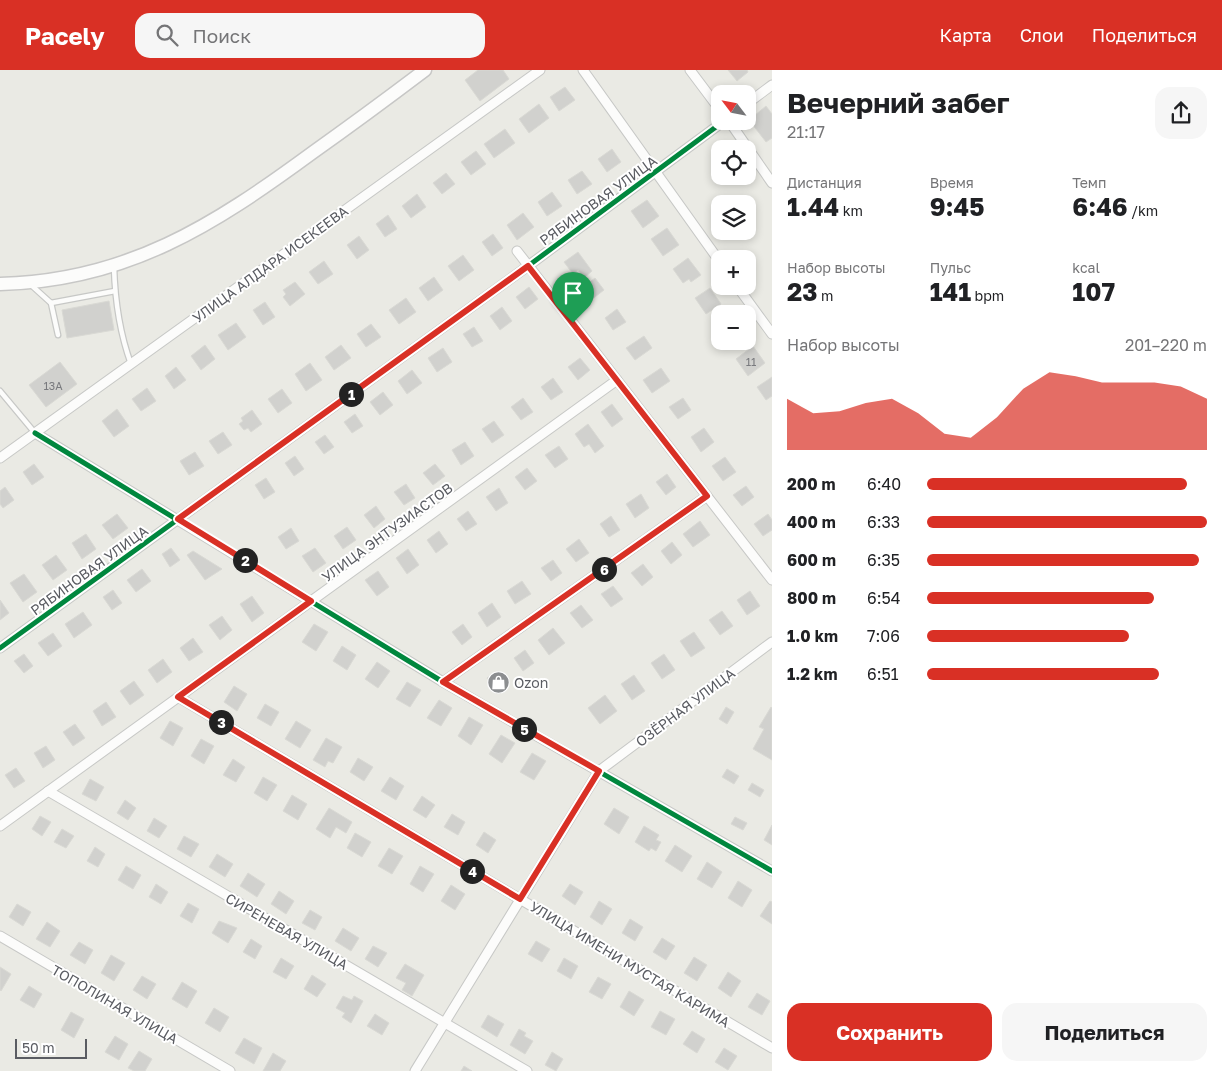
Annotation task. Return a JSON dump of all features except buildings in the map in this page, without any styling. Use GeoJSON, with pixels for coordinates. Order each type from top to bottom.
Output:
{"type":"FeatureCollection","features":[{"type":"Feature","properties":{"kind":"street"},"geometry":{"type":"LineString","coordinates":[[0,284],[29,283],[73,276],[114,266],[180,239],[221,217],[425,70]]}},
{"type":"Feature","properties":{"kind":"street","name":"УЛИЦА АЛДАРА ИСЕКЕЕВА"},"geometry":{"type":"LineString","coordinates":[[0,458],[540,70]]}},
{"type":"Feature","properties":{"kind":"street"},"geometry":{"type":"LineString","coordinates":[[582,70],[711,250]]}},
{"type":"Feature","properties":{"kind":"street"},"geometry":{"type":"LineString","coordinates":[[690,70],[711,98]]}},
{"type":"Feature","properties":{"kind":"street"},"geometry":{"type":"LineString","coordinates":[[756,98],[772,85]]}},
{"type":"Feature","properties":{"kind":"street","name":"РЯБИНОВАЯ УЛИЦА"},"geometry":{"type":"LineString","coordinates":[[0,648],[528,266],[712,130]]}},
{"type":"Feature","properties":{"kind":"street"},"geometry":{"type":"LineString","coordinates":[[734,130],[772,183]]}},
{"type":"Feature","properties":{"kind":"street"},"geometry":{"type":"LineString","coordinates":[[517,251],[772,580]]}},
{"type":"Feature","properties":{"kind":"street"},"geometry":{"type":"LineString","coordinates":[[744,295],[772,334]]}},
{"type":"Feature","properties":{"kind":"street","name":"УЛИЦА ЭНТУЗИАСТОВ"},"geometry":{"type":"LineString","coordinates":[[0,826],[617,380]]}},
{"type":"Feature","properties":{"kind":"street"},"geometry":{"type":"LineString","coordinates":[[35,433],[443,682],[772,871]]}},
{"type":"Feature","properties":{"kind":"street"},"geometry":{"type":"LineString","coordinates":[[443,682],[707,496]]}},
{"type":"Feature","properties":{"kind":"street","name":"ОЗЁРНАЯ УЛИЦА"},"geometry":{"type":"LineString","coordinates":[[599,771],[772,642]]}},
{"type":"Feature","properties":{"kind":"street","name":"УЛИЦА ИМЕНИ МУСТАЯ КАРИМА"},"geometry":{"type":"LineString","coordinates":[[178,697],[772,1048]]}},
{"type":"Feature","properties":{"kind":"street"},"geometry":{"type":"LineString","coordinates":[[415,1071],[599,771]]}},
{"type":"Feature","properties":{"kind":"street","name":"СИРЕНЕВАЯ УЛИЦА"},"geometry":{"type":"LineString","coordinates":[[48,791],[527,1071]]}},
{"type":"Feature","properties":{"kind":"street","name":"ТОПОЛИНАЯ УЛИЦА"},"geometry":{"type":"LineString","coordinates":[[0,936],[230,1071]]}},
{"type":"Feature","properties":{"kind":"lane"},"geometry":{"type":"LineString","coordinates":[[114,266],[115,292],[125,348],[131,364]]}},
{"type":"Feature","properties":{"kind":"lane"},"geometry":{"type":"LineString","coordinates":[[29,283],[51,303],[58,335]]}},
{"type":"Feature","properties":{"kind":"lane"},"geometry":{"type":"LineString","coordinates":[[51,303],[115,292]]}},
{"type":"Feature","properties":{"kind":"lane"},"geometry":{"type":"LineString","coordinates":[[0,391],[35,433]]}},
{"type":"Feature","properties":{"kind":"cycle path"},"geometry":{"type":"LineString","coordinates":[[0,648],[528,266],[712,130]]}},
{"type":"Feature","properties":{"kind":"cycle path"},"geometry":{"type":"LineString","coordinates":[[35,433],[443,682],[772,871]]}},
{"type":"Feature","properties":{"kind":"place","name":"Ozon"},"geometry":{"type":"Point","coordinates":[498,682]}},
{"type":"Feature","properties":{"kind":"route"},"geometry":{"type":"LineString","coordinates":[[528,266],[573,323],[707,496],[443,682],[599,771],[520,899],[178,697],[311,601],[178,519],[528,266]]}}]}
